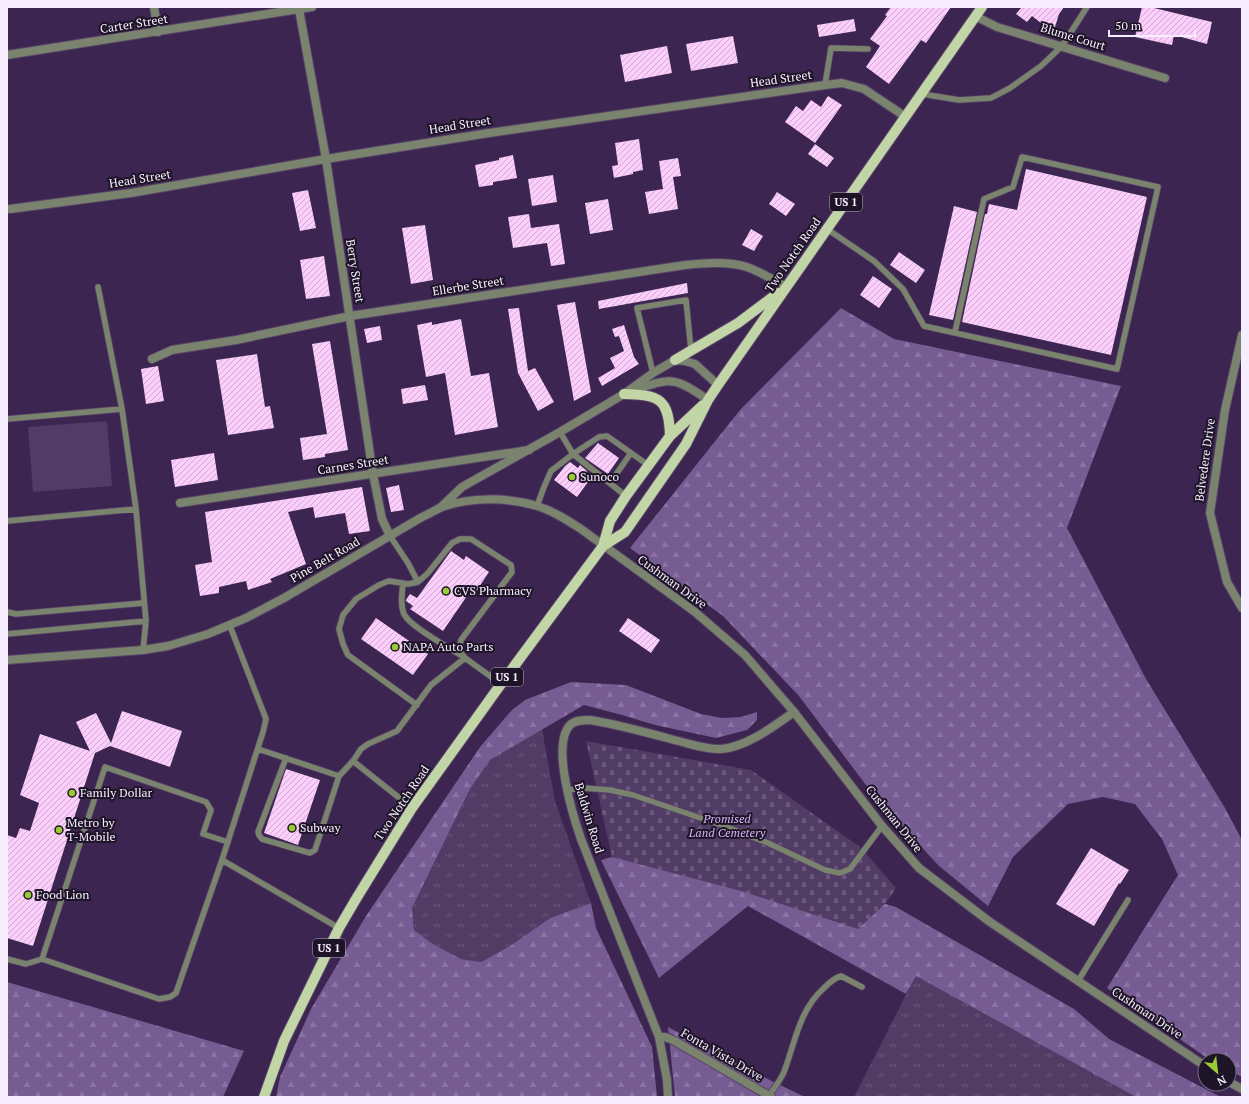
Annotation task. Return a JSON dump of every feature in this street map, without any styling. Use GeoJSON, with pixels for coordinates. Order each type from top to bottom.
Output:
{"type":"FeatureCollection","features":[{"type":"Feature","properties":{"kind":"main road","name":"Two Notch Road"},"geometry":{"type":"LineString","coordinates":[[603,546],[625,532],[686,444],[708,400],[718,385],[982,7]]}},
{"type":"Feature","properties":{"kind":"main road"},"geometry":{"type":"LineString","coordinates":[[675,360],[738,323],[786,287]]}},
{"type":"Feature","properties":{"kind":"main road"},"geometry":{"type":"LineString","coordinates":[[624,394],[651,396],[660,401],[665,407],[669,416],[670,436]]}},
{"type":"Feature","properties":{"kind":"main road","name":"Two Notch Road"},"geometry":{"type":"LineString","coordinates":[[264,1097],[284,1041],[339,928],[412,808],[603,546],[610,521],[648,465],[670,436],[708,400]]}},
{"type":"Feature","properties":{"kind":"street"},"geometry":{"type":"LineString","coordinates":[[154,7],[158,32]]}},
{"type":"Feature","properties":{"kind":"street","name":"Carter Street"},"geometry":{"type":"LineString","coordinates":[[7,55],[312,7]]}},
{"type":"Feature","properties":{"kind":"street","name":"Berry Street"},"geometry":{"type":"LineString","coordinates":[[299,9],[326,159],[373,474],[382,519],[390,536]]}},
{"type":"Feature","properties":{"kind":"street","name":"Blume Court"},"geometry":{"type":"LineString","coordinates":[[975,16],[997,27],[1165,78]]}},
{"type":"Feature","properties":{"kind":"street","name":"Head Street"},"geometry":{"type":"LineString","coordinates":[[10,209],[131,193],[326,159],[497,132],[842,83],[864,89],[906,117]]}},
{"type":"Feature","properties":{"kind":"street","name":"Ellerbe Street"},"geometry":{"type":"LineString","coordinates":[[152,359],[172,350],[236,340],[350,316],[701,263],[746,267],[755,270],[786,287]]}},
{"type":"Feature","properties":{"kind":"street","name":"Belvedere Drive"},"geometry":{"type":"LineString","coordinates":[[1242,335],[1225,410],[1210,513],[1228,582],[1242,608]]}},
{"type":"Feature","properties":{"kind":"street"},"geometry":{"type":"LineString","coordinates":[[675,360],[695,364],[718,385]]}},
{"type":"Feature","properties":{"kind":"street","name":"Pine Belt Road"},"geometry":{"type":"LineString","coordinates":[[7,660],[143,650],[187,641],[230,626],[284,598],[422,517],[441,508],[462,487],[529,450],[624,394],[653,372],[675,360]]}},
{"type":"Feature","properties":{"kind":"street","name":"Pine Belt Road"},"geometry":{"type":"LineString","coordinates":[[624,394],[656,383],[670,381],[682,384],[708,400]]}},
{"type":"Feature","properties":{"kind":"street","name":"Carnes Street"},"geometry":{"type":"LineString","coordinates":[[180,502],[529,450]]}},
{"type":"Feature","properties":{"kind":"street","name":"Cushman Drive"},"geometry":{"type":"LineString","coordinates":[[441,508],[464,501],[490,499],[505,500],[537,506],[563,518],[581,529],[695,612],[745,654],[794,712],[882,826],[919,868],[990,922],[1197,1061]]}},
{"type":"Feature","properties":{"kind":"street","name":"Baldwin Road"},"geometry":{"type":"LineString","coordinates":[[668,1097],[667,1080],[659,1038],[581,840],[571,808],[562,755],[563,738],[570,724],[576,721],[597,721],[694,745],[721,749],[750,740],[777,725],[794,712]]}},
{"type":"Feature","properties":{"kind":"street","name":"Fonta Vista Drive"},"geometry":{"type":"LineString","coordinates":[[659,1038],[665,1037],[673,1040],[770,1096]]}},
{"type":"Feature","properties":{"kind":"lane"},"geometry":{"type":"LineString","coordinates":[[922,94],[959,100],[991,98],[1010,88],[1035,70],[1062,46],[1087,7]]}},
{"type":"Feature","properties":{"kind":"lane"},"geometry":{"type":"LineString","coordinates":[[825,85],[831,48],[868,49]]}},
{"type":"Feature","properties":{"kind":"lane"},"geometry":{"type":"LineString","coordinates":[[827,229],[874,261],[903,289],[924,326],[1117,369],[1158,187],[1022,157],[1013,187],[984,199],[955,332]]}},
{"type":"Feature","properties":{"kind":"lane"},"geometry":{"type":"LineString","coordinates":[[98,286],[122,409],[136,509],[146,621],[143,650]]}},
{"type":"Feature","properties":{"kind":"lane"},"geometry":{"type":"LineString","coordinates":[[653,372],[636,308],[686,300],[691,350]]}},
{"type":"Feature","properties":{"kind":"lane"},"geometry":{"type":"LineString","coordinates":[[7,419],[122,409]]}},
{"type":"Feature","properties":{"kind":"lane"},"geometry":{"type":"LineString","coordinates":[[560,432],[573,454],[626,496]]}},
{"type":"Feature","properties":{"kind":"lane"},"geometry":{"type":"LineString","coordinates":[[537,506],[551,471],[599,437],[607,436],[648,465]]}},
{"type":"Feature","properties":{"kind":"lane"},"geometry":{"type":"LineString","coordinates":[[610,483],[631,453]]}},
{"type":"Feature","properties":{"kind":"lane"},"geometry":{"type":"LineString","coordinates":[[7,521],[136,509]]}},
{"type":"Feature","properties":{"kind":"lane"},"geometry":{"type":"LineString","coordinates":[[390,536],[408,563],[418,582]]}},
{"type":"Feature","properties":{"kind":"lane"},"geometry":{"type":"LineString","coordinates":[[417,705],[348,655],[339,629],[342,615],[356,599],[379,585],[389,581],[403,584],[418,582],[428,574],[452,543],[460,539],[471,538],[512,566],[512,572],[461,640],[459,650],[465,658]]}},
{"type":"Feature","properties":{"kind":"lane"},"geometry":{"type":"LineString","coordinates":[[403,584],[402,604],[404,615],[414,625],[465,658],[501,684]]}},
{"type":"Feature","properties":{"kind":"lane"},"geometry":{"type":"LineString","coordinates":[[7,612],[16,614],[144,603]]}},
{"type":"Feature","properties":{"kind":"lane"},"geometry":{"type":"LineString","coordinates":[[7,634],[146,621]]}},
{"type":"Feature","properties":{"kind":"lane"},"geometry":{"type":"LineString","coordinates":[[7,959],[26,964],[42,960],[159,999],[176,994],[228,842],[258,749],[266,719],[230,626]]}},
{"type":"Feature","properties":{"kind":"lane"},"geometry":{"type":"LineString","coordinates":[[286,758],[258,832],[262,839],[310,853],[315,850],[339,776],[353,761],[361,749],[368,744],[397,731],[431,685],[465,658]]}},
{"type":"Feature","properties":{"kind":"lane"},"geometry":{"type":"LineString","coordinates":[[258,749],[339,776]]}},
{"type":"Feature","properties":{"kind":"lane"},"geometry":{"type":"LineString","coordinates":[[353,761],[412,808]]}},
{"type":"Feature","properties":{"kind":"lane"},"geometry":{"type":"LineString","coordinates":[[42,960],[105,767],[206,802],[210,810],[204,834],[228,842]]}},
{"type":"Feature","properties":{"kind":"lane"},"geometry":{"type":"LineString","coordinates":[[567,790],[584,788],[610,790],[633,795],[727,827],[768,843],[825,870],[840,873],[850,869],[882,826]]}},
{"type":"Feature","properties":{"kind":"lane"},"geometry":{"type":"LineString","coordinates":[[222,860],[339,928]]}},
{"type":"Feature","properties":{"kind":"lane"},"geometry":{"type":"LineString","coordinates":[[1078,981],[1128,900]]}},
{"type":"Feature","properties":{"kind":"lane"},"geometry":{"type":"LineString","coordinates":[[770,1096],[783,1074],[804,1013],[817,994],[836,977],[841,976],[862,987]]}},
{"type":"Feature","properties":{"kind":"green space"},"geometry":{"type":"Polygon","coordinates":[[[841,308],[894,339],[1121,386],[1067,528],[1146,679],[1225,808],[1242,840],[1242,1077],[1237,1074],[1237,1052],[1198,1052],[1107,988],[1178,875],[1162,839],[1135,804],[1103,797],[1068,804],[1013,857],[988,906],[939,866],[875,797],[799,696],[723,616],[630,548],[740,410],[841,308]]]}},
{"type":"Feature","properties":{"kind":"green space"},"geometry":{"type":"Polygon","coordinates":[[[107,421],[112,486],[33,492],[28,427],[107,421]]]}},
{"type":"Feature","properties":{"kind":"green space"},"geometry":{"type":"Polygon","coordinates":[[[571,682],[626,685],[701,714],[722,718],[741,717],[757,712],[757,720],[747,730],[716,738],[655,725],[584,705],[490,760],[470,789],[412,908],[414,930],[433,944],[461,959],[481,962],[510,946],[550,918],[591,903],[596,928],[652,1047],[657,1097],[276,1097],[280,1077],[311,1009],[366,916],[480,747],[512,710],[525,700],[571,682]]]}},
{"type":"Feature","properties":{"kind":"green space"},"geometry":{"type":"Polygon","coordinates":[[[542,729],[555,801],[591,903],[550,918],[510,946],[481,962],[461,959],[433,944],[414,930],[412,908],[470,789],[490,760],[542,729]]]}},
{"type":"Feature","properties":{"kind":"green space","name":"Promised Land Cemetery"},"geometry":{"type":"Polygon","coordinates":[[[586,741],[751,770],[860,847],[896,888],[886,903],[858,929],[741,891],[612,857],[586,741]]]}},
{"type":"Feature","properties":{"kind":"green space"},"geometry":{"type":"Polygon","coordinates":[[[619,855],[842,891],[896,907],[1074,1009],[1109,1039],[1197,1085],[1197,1092],[1211,1092],[1221,1097],[1136,1097],[916,976],[906,994],[748,906],[659,978],[601,860],[619,855]]]}},
{"type":"Feature","properties":{"kind":"green space"},"geometry":{"type":"Polygon","coordinates":[[[916,975],[1136,1097],[854,1097],[916,975]]]}},
{"type":"Feature","properties":{"kind":"green space"},"geometry":{"type":"Polygon","coordinates":[[[7,982],[244,1051],[223,1097],[7,1097],[7,982]]]}},
{"type":"Feature","properties":{"kind":"green space"},"geometry":{"type":"Polygon","coordinates":[[[668,1027],[753,1072],[805,1097],[675,1097],[668,1027]]]}},
{"type":"Feature","properties":{"kind":"building"},"geometry":{"type":"Polygon","coordinates":[[[891,7],[951,7],[926,43],[921,40],[889,84],[866,67],[880,46],[870,39],[887,16],[885,15],[891,7]]]}},
{"type":"Feature","properties":{"kind":"building"},"geometry":{"type":"Polygon","coordinates":[[[1020,7],[1064,7],[1059,14],[1055,27],[1041,23],[1032,16],[1027,22],[1016,14],[1021,8],[1020,7]]]}},
{"type":"Feature","properties":{"kind":"building"},"geometry":{"type":"Polygon","coordinates":[[[1142,7],[1150,7],[1212,22],[1207,44],[1174,35],[1172,45],[1135,37],[1142,7]]]}},
{"type":"Feature","properties":{"kind":"building"},"geometry":{"type":"Polygon","coordinates":[[[854,19],[856,31],[819,37],[817,25],[854,19]]]}},
{"type":"Feature","properties":{"kind":"building"},"geometry":{"type":"Polygon","coordinates":[[[733,36],[738,63],[691,71],[686,44],[733,36]]]}},
{"type":"Feature","properties":{"kind":"building"},"geometry":{"type":"Polygon","coordinates":[[[667,46],[672,73],[625,82],[620,55],[667,46]]]}},
{"type":"Feature","properties":{"kind":"building"},"geometry":{"type":"Polygon","coordinates":[[[828,96],[842,105],[815,143],[785,122],[796,106],[803,111],[811,100],[821,107],[828,96]]]}},
{"type":"Feature","properties":{"kind":"building"},"geometry":{"type":"Polygon","coordinates":[[[639,139],[643,170],[614,178],[612,166],[618,165],[615,143],[639,139]]]}},
{"type":"Feature","properties":{"kind":"building"},"geometry":{"type":"Polygon","coordinates":[[[815,144],[834,158],[827,167],[808,154],[815,144]]]}},
{"type":"Feature","properties":{"kind":"building"},"geometry":{"type":"Polygon","coordinates":[[[513,155],[517,178],[493,182],[493,185],[479,187],[475,165],[499,160],[499,158],[513,155]]]}},
{"type":"Feature","properties":{"kind":"building"},"geometry":{"type":"Polygon","coordinates":[[[678,158],[681,176],[673,177],[678,209],[649,214],[645,192],[663,189],[659,161],[678,158]]]}},
{"type":"Feature","properties":{"kind":"building"},"geometry":{"type":"Polygon","coordinates":[[[1026,169],[1147,197],[1111,355],[962,322],[985,214],[987,214],[989,204],[1017,210],[1026,169]]]}},
{"type":"Feature","properties":{"kind":"building"},"geometry":{"type":"Polygon","coordinates":[[[553,175],[557,202],[532,206],[528,179],[553,175]]]}},
{"type":"Feature","properties":{"kind":"building"},"geometry":{"type":"Polygon","coordinates":[[[308,190],[316,228],[300,231],[292,193],[308,190]]]}},
{"type":"Feature","properties":{"kind":"building"},"geometry":{"type":"Polygon","coordinates":[[[777,192],[795,204],[786,216],[769,204],[777,192]]]}},
{"type":"Feature","properties":{"kind":"building"},"geometry":{"type":"Polygon","coordinates":[[[608,199],[613,230],[590,234],[585,203],[608,199]]]}},
{"type":"Feature","properties":{"kind":"building"},"geometry":{"type":"Polygon","coordinates":[[[954,206],[977,212],[953,320],[929,315],[954,206]]]}},
{"type":"Feature","properties":{"kind":"building"},"geometry":{"type":"Polygon","coordinates":[[[529,214],[531,228],[559,224],[565,264],[551,266],[547,243],[513,248],[508,217],[529,214]]]}},
{"type":"Feature","properties":{"kind":"building"},"geometry":{"type":"Polygon","coordinates":[[[425,225],[433,280],[411,284],[402,228],[425,225]]]}},
{"type":"Feature","properties":{"kind":"building"},"geometry":{"type":"Polygon","coordinates":[[[751,229],[763,236],[754,251],[742,245],[751,229]]]}},
{"type":"Feature","properties":{"kind":"building"},"geometry":{"type":"Polygon","coordinates":[[[899,252],[925,270],[916,283],[890,265],[899,252]]]}},
{"type":"Feature","properties":{"kind":"building"},"geometry":{"type":"Polygon","coordinates":[[[324,256],[330,296],[306,299],[300,260],[324,256]]]}},
{"type":"Feature","properties":{"kind":"building"},"geometry":{"type":"Polygon","coordinates":[[[873,276],[892,289],[879,308],[860,295],[873,276]]]}},
{"type":"Feature","properties":{"kind":"building"},"geometry":{"type":"Polygon","coordinates":[[[687,283],[688,293],[599,309],[598,301],[687,283]]]}},
{"type":"Feature","properties":{"kind":"building"},"geometry":{"type":"Polygon","coordinates":[[[575,302],[591,392],[574,401],[557,305],[575,302]]]}},
{"type":"Feature","properties":{"kind":"building"},"geometry":{"type":"Polygon","coordinates":[[[519,308],[528,371],[535,368],[554,402],[538,411],[518,373],[508,309],[519,308]]]}},
{"type":"Feature","properties":{"kind":"building"},"geometry":{"type":"Polygon","coordinates":[[[461,319],[471,376],[489,373],[498,427],[455,435],[445,373],[426,377],[417,325],[432,322],[432,325],[461,319]]]}},
{"type":"Feature","properties":{"kind":"building"},"geometry":{"type":"Polygon","coordinates":[[[624,325],[634,357],[639,364],[602,386],[598,378],[615,368],[610,358],[624,351],[619,336],[615,337],[612,329],[624,325]]]}},
{"type":"Feature","properties":{"kind":"building"},"geometry":{"type":"Polygon","coordinates":[[[380,326],[382,340],[367,343],[364,329],[380,326]]]}},
{"type":"Feature","properties":{"kind":"building"},"geometry":{"type":"Polygon","coordinates":[[[330,341],[348,450],[325,454],[325,457],[303,460],[300,438],[327,434],[312,344],[330,341]]]}},
{"type":"Feature","properties":{"kind":"building"},"geometry":{"type":"Polygon","coordinates":[[[257,354],[265,407],[270,406],[274,428],[228,435],[216,360],[257,354]]]}},
{"type":"Feature","properties":{"kind":"building"},"geometry":{"type":"Polygon","coordinates":[[[158,366],[164,401],[146,404],[141,369],[158,366]]]}},
{"type":"Feature","properties":{"kind":"building"},"geometry":{"type":"Polygon","coordinates":[[[425,385],[428,400],[403,404],[401,389],[425,385]]]}},
{"type":"Feature","properties":{"kind":"building","name":"Sunoco"},"geometry":{"type":"Polygon","coordinates":[[[598,443],[619,458],[608,474],[585,458],[598,443]]]}},
{"type":"Feature","properties":{"kind":"building"},"geometry":{"type":"Polygon","coordinates":[[[214,453],[218,480],[175,487],[171,460],[214,453]]]}},
{"type":"Feature","properties":{"kind":"building","name":"Sunoco"},"geometry":{"type":"Polygon","coordinates":[[[570,462],[578,468],[580,465],[587,471],[588,482],[577,497],[554,480],[570,462]]]}},
{"type":"Feature","properties":{"kind":"building"},"geometry":{"type":"Polygon","coordinates":[[[399,485],[404,510],[391,512],[386,488],[399,485]]]}},
{"type":"Feature","properties":{"kind":"building"},"geometry":{"type":"Polygon","coordinates":[[[362,487],[370,531],[349,534],[345,513],[315,518],[313,507],[288,512],[306,564],[270,579],[272,582],[248,590],[246,581],[219,587],[219,593],[200,596],[195,565],[212,562],[205,512],[362,487]]]}},
{"type":"Feature","properties":{"kind":"building","name":"CVS Pharmacy"},"geometry":{"type":"Polygon","coordinates":[[[451,551],[464,560],[466,556],[489,572],[475,593],[471,590],[443,631],[410,609],[413,606],[406,600],[410,594],[417,598],[451,551]]]}},
{"type":"Feature","properties":{"kind":"building","name":"NAPA Auto Parts"},"geometry":{"type":"Polygon","coordinates":[[[376,618],[428,654],[413,675],[361,639],[376,618]]]}},
{"type":"Feature","properties":{"kind":"building"},"geometry":{"type":"Polygon","coordinates":[[[628,618],[660,640],[651,653],[619,631],[628,618]]]}},
{"type":"Feature","properties":{"kind":"building"},"geometry":{"type":"Polygon","coordinates":[[[122,711],[182,731],[170,767],[110,746],[95,753],[33,946],[7,938],[7,835],[16,838],[20,828],[30,831],[39,803],[20,795],[40,734],[90,751],[76,722],[96,713],[111,743],[122,711]]]}},
{"type":"Feature","properties":{"kind":"building"},"geometry":{"type":"Polygon","coordinates":[[[286,769],[320,780],[298,845],[264,833],[286,769]]]}},
{"type":"Feature","properties":{"kind":"building"},"geometry":{"type":"Polygon","coordinates":[[[1091,848],[1129,870],[1120,884],[1119,883],[1094,926],[1056,904],[1091,848]]]}},
{"type":"Feature","properties":{"kind":"place","name":"Sunoco"},"geometry":{"type":"Point","coordinates":[572,477]}},
{"type":"Feature","properties":{"kind":"place","name":"CVS Pharmacy"},"geometry":{"type":"Point","coordinates":[446,591]}},
{"type":"Feature","properties":{"kind":"place","name":"NAPA Auto Parts"},"geometry":{"type":"Point","coordinates":[395,647]}},
{"type":"Feature","properties":{"kind":"place","name":"Family Dollar"},"geometry":{"type":"Point","coordinates":[72,793]}},
{"type":"Feature","properties":{"kind":"place","name":"Subway"},"geometry":{"type":"Point","coordinates":[292,828]}},
{"type":"Feature","properties":{"kind":"place","name":"Metro by T-Mobile"},"geometry":{"type":"Point","coordinates":[59,830]}},
{"type":"Feature","properties":{"kind":"place","name":"Food Lion"},"geometry":{"type":"Point","coordinates":[28,895]}}]}
